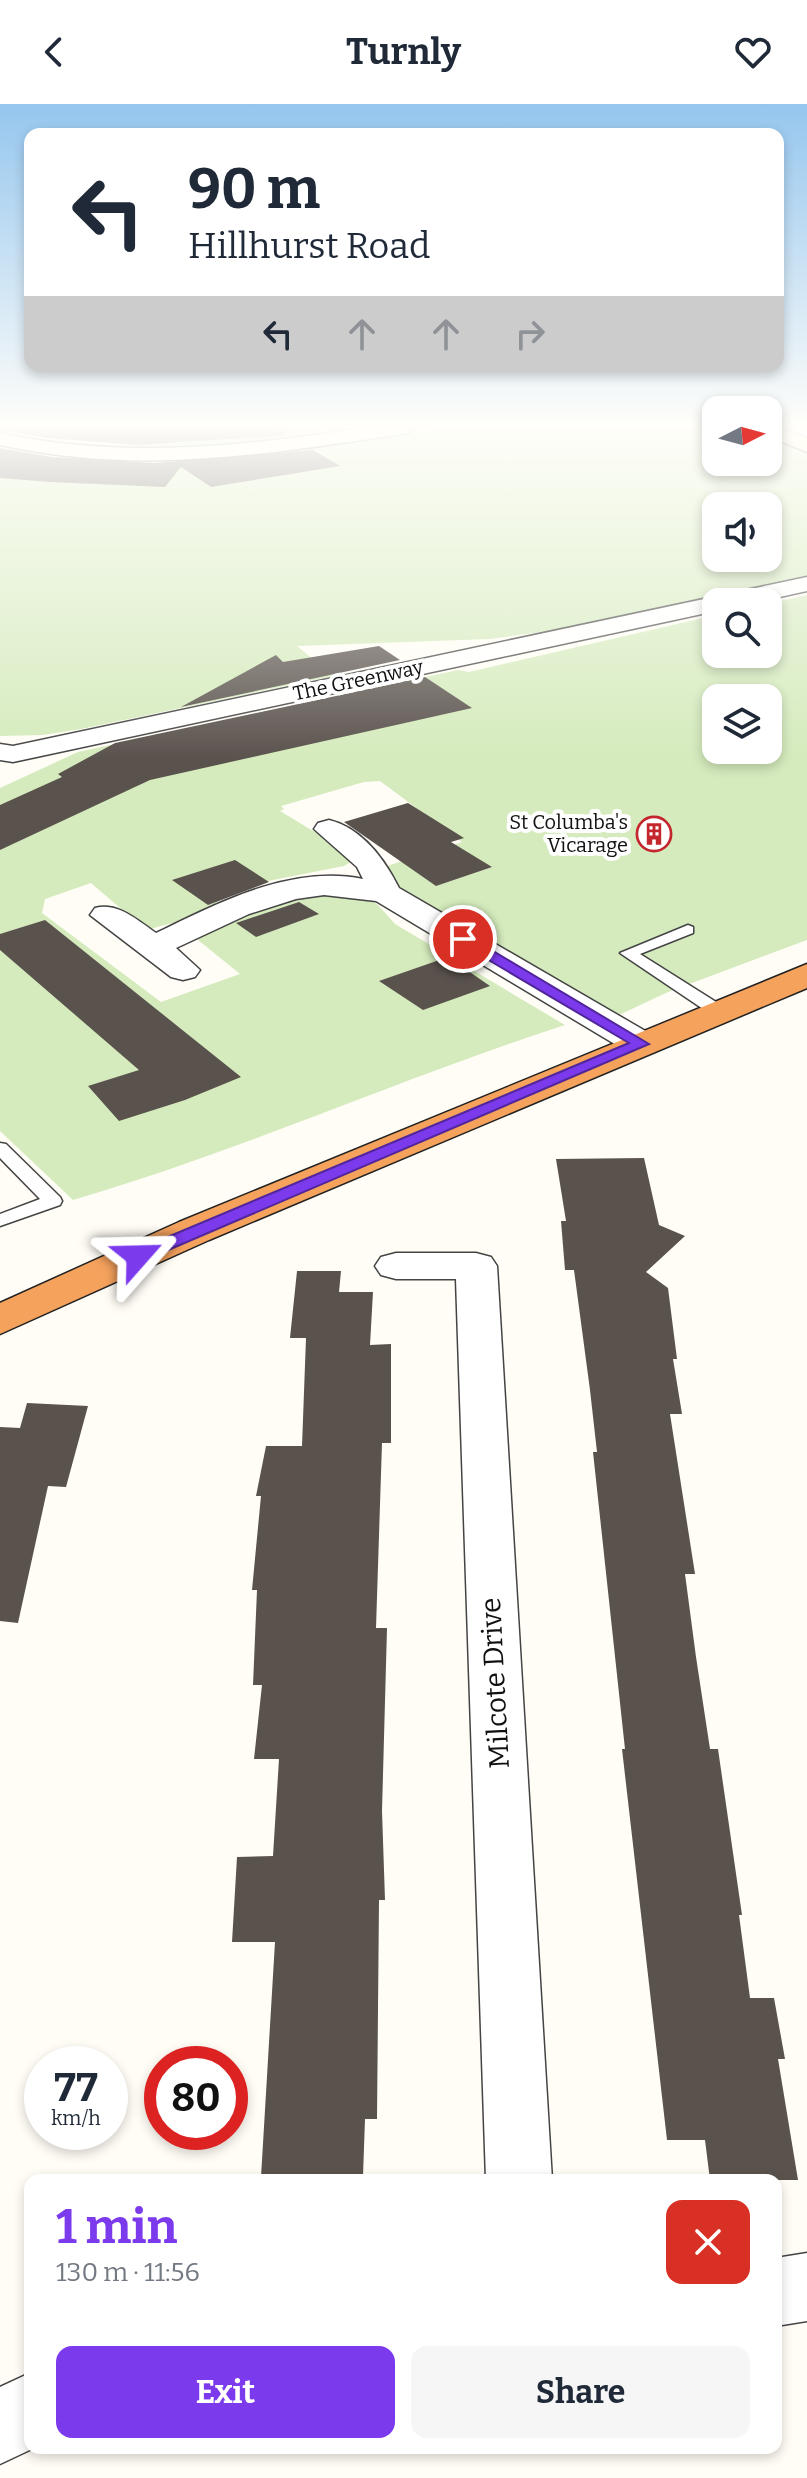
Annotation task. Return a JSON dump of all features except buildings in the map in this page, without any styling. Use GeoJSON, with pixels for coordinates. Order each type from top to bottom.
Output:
{"type":"FeatureCollection","features":[{"type":"Feature","properties":{"kind":"highway"},"geometry":{"type":"LineString","coordinates":[[0,1320],[194,1231],[807,975]]}},
{"type":"Feature","properties":{"kind":"street"},"geometry":{"type":"LineString","coordinates":[[782,589],[807,584]]}},
{"type":"Feature","properties":{"kind":"street","name":"The Greenway"},"geometry":{"type":"LineString","coordinates":[[4,755],[702,607]]}},
{"type":"Feature","properties":{"kind":"street"},"geometry":{"type":"LineString","coordinates":[[329,829],[370,862],[386,894]]}},
{"type":"Feature","properties":{"kind":"street"},"geometry":{"type":"LineString","coordinates":[[154,946],[259,896],[301,887],[338,884],[386,894],[641,1044]]}},
{"type":"Feature","properties":{"kind":"street"},"geometry":{"type":"LineString","coordinates":[[106,915],[154,946],[183,970]]}},
{"type":"Feature","properties":{"kind":"street","name":"Milcote Drive"},"geometry":{"type":"LineString","coordinates":[[396,1266],[476,1266],[519,2174]]}},
{"type":"Feature","properties":{"kind":"street"},"geometry":{"type":"LineString","coordinates":[[782,2291],[807,2287]]}},
{"type":"Feature","properties":{"kind":"street"},"geometry":{"type":"LineString","coordinates":[[0,2428],[24,2413]]}},
{"type":"Feature","properties":{"kind":"lane"},"geometry":{"type":"LineString","coordinates":[[688,930],[628,953],[718,1011]]}},
{"type":"Feature","properties":{"kind":"lane"},"geometry":{"type":"LineString","coordinates":[[0,1148],[53,1201],[0,1220]]}},
{"type":"Feature","properties":{"kind":"green space"},"geometry":{"type":"Polygon","coordinates":[[[0,538],[702,538],[702,572],[782,572],[782,538],[807,538],[807,578],[764,588],[702,588],[702,603],[628,620],[490,639],[297,646],[333,676],[43,735],[0,736],[0,538]]]}},
{"type":"Feature","properties":{"kind":"green space"},"geometry":{"type":"Polygon","coordinates":[[[807,595],[807,940],[668,992],[619,1015],[481,935],[432,913],[411,895],[405,896],[387,866],[462,842],[380,781],[364,782],[281,806],[284,809],[280,811],[353,855],[352,861],[344,866],[247,885],[187,919],[150,929],[142,927],[91,883],[45,899],[42,913],[161,1002],[240,974],[198,940],[200,935],[291,894],[360,893],[378,905],[395,924],[565,1025],[197,1160],[73,1200],[0,1131],[0,788],[78,752],[458,670],[469,672],[702,618],[702,668],[782,668],[782,601],[807,595]]]}},
{"type":"Feature","properties":{"kind":"place","name":"St Columba's Vicarage"},"geometry":{"type":"Point","coordinates":[654,834]}},
{"type":"Feature","properties":{"kind":"route"},"geometry":{"type":"LineString","coordinates":[[138,1256],[641,1044],[463,939]]}}]}
